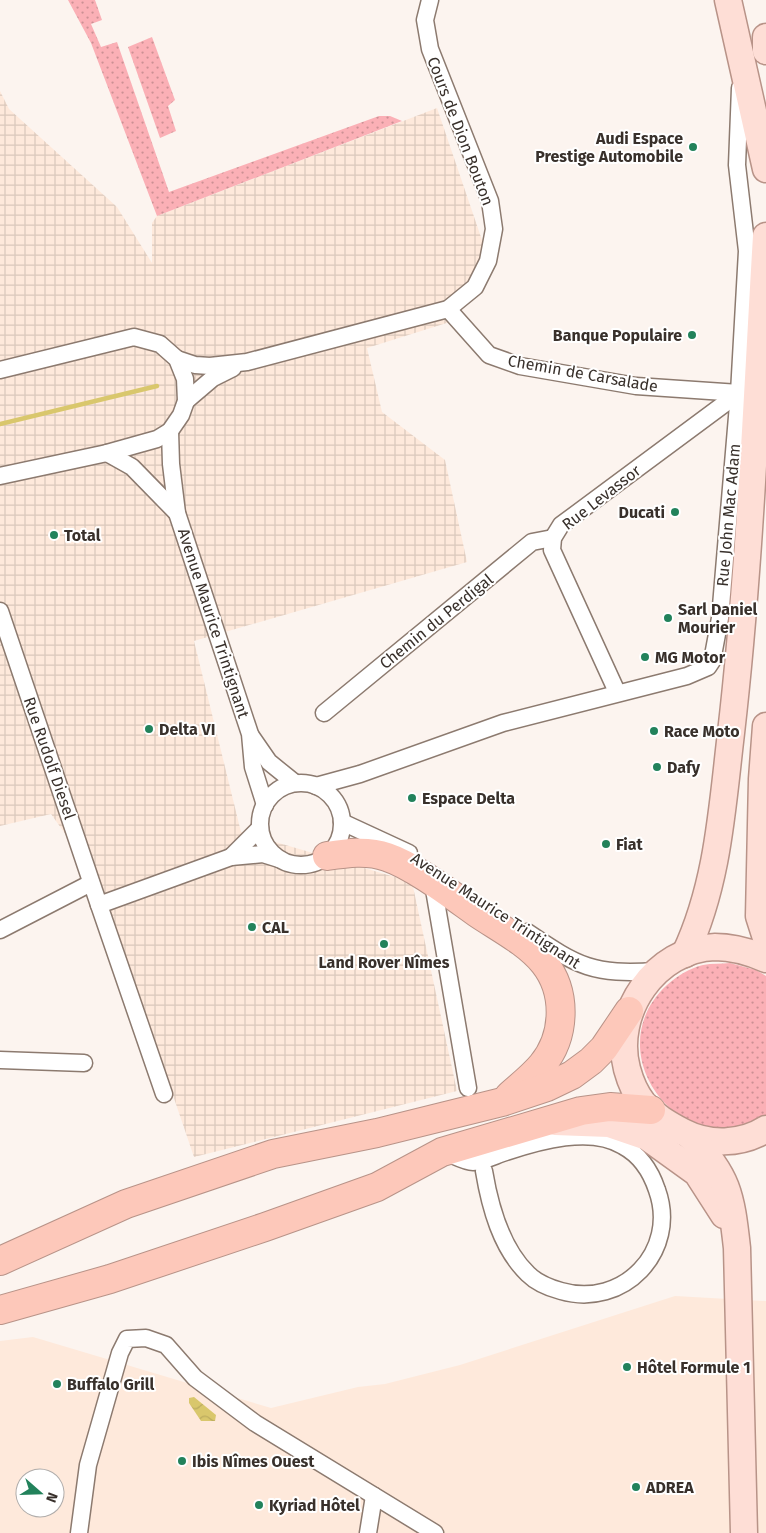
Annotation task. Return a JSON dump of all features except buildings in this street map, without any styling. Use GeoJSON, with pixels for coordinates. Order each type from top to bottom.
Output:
{"type":"FeatureCollection","features":[{"type":"Feature","properties":{"kind":"highway"},"geometry":{"type":"LineString","coordinates":[[327,856],[357,852],[387,857],[431,874],[531,950],[543,962],[555,983],[561,1015],[554,1046],[536,1072],[502,1102]]}},
{"type":"Feature","properties":{"kind":"highway"},"geometry":{"type":"LineString","coordinates":[[0,1261],[126,1204],[273,1154],[377,1132],[502,1102],[547,1087],[572,1075],[604,1048],[629,1011]]}},
{"type":"Feature","properties":{"kind":"highway"},"geometry":{"type":"LineString","coordinates":[[0,1310],[110,1279],[257,1230],[377,1186],[442,1152],[581,1112],[610,1107],[651,1110]]}},
{"type":"Feature","properties":{"kind":"main road"},"geometry":{"type":"LineString","coordinates":[[728,0],[766,169]]}},
{"type":"Feature","properties":{"kind":"main road"},"geometry":{"type":"LineString","coordinates":[[766,36],[766,51]]}},
{"type":"Feature","properties":{"kind":"main road"},"geometry":{"type":"LineString","coordinates":[[685,954],[704,911],[716,853],[743,629],[766,236]]}},
{"type":"Feature","properties":{"kind":"main road"},"geometry":{"type":"LineString","coordinates":[[766,726],[759,916],[766,938]]}},
{"type":"Feature","properties":{"kind":"main road"},"geometry":{"type":"LineString","coordinates":[[766,959],[748,951],[714,947],[685,954],[656,971],[638,993],[629,1011],[624,1037],[624,1057],[631,1082],[642,1102],[663,1122],[690,1136],[713,1142],[736,1141],[766,1130]]}},
{"type":"Feature","properties":{"kind":"main road"},"geometry":{"type":"LineString","coordinates":[[551,1122],[609,1124],[647,1137],[697,1173],[735,1227]]}},
{"type":"Feature","properties":{"kind":"main road"},"geometry":{"type":"LineString","coordinates":[[690,1136],[708,1155],[723,1176],[730,1199],[738,1248],[744,1533]]}},
{"type":"Feature","properties":{"kind":"street","name":"Cours de Dion Bouton"},"geometry":{"type":"LineString","coordinates":[[177,359],[194,365],[210,366],[247,362],[448,309],[475,287],[488,262],[494,228],[490,201],[430,49],[425,20],[430,0]]}},
{"type":"Feature","properties":{"kind":"street","name":"Rue John Mac Adam"},"geometry":{"type":"LineString","coordinates":[[316,786],[360,774],[503,723],[617,692],[687,676],[708,667],[712,661],[720,618],[739,393],[747,251],[737,165],[742,59]]}},
{"type":"Feature","properties":{"kind":"street","name":"Chemin de Carsalade"},"geometry":{"type":"LineString","coordinates":[[448,309],[489,355],[520,366],[636,386],[739,393]]}},
{"type":"Feature","properties":{"kind":"street"},"geometry":{"type":"LineString","coordinates":[[0,370],[134,337],[160,344],[177,359],[185,379],[186,401],[181,415],[170,430],[157,439],[107,453],[1,477]]}},
{"type":"Feature","properties":{"kind":"street","name":"Cours de Dion Bouton"},"geometry":{"type":"LineString","coordinates":[[186,401],[213,378],[247,362]]}},
{"type":"Feature","properties":{"kind":"street","name":"Rue Levassor"},"geometry":{"type":"LineString","coordinates":[[617,692],[552,550],[553,538],[561,525],[739,393]]}},
{"type":"Feature","properties":{"kind":"street","name":"Avenue Maurice Trintignant"},"geometry":{"type":"LineString","coordinates":[[170,430],[171,464],[177,513],[250,734],[253,767],[265,805]]}},
{"type":"Feature","properties":{"kind":"street","name":"Avenue Maurice Trintignant"},"geometry":{"type":"LineString","coordinates":[[107,453],[132,467],[177,513]]}},
{"type":"Feature","properties":{"kind":"street","name":"Chemin du Perdigal"},"geometry":{"type":"LineString","coordinates":[[324,713],[532,542],[553,538]]}},
{"type":"Feature","properties":{"kind":"street","name":"Rue Rudolf Diesel"},"geometry":{"type":"LineString","coordinates":[[0,611],[164,1094]]}},
{"type":"Feature","properties":{"kind":"street","name":"Avenue Maurice Trintignant"},"geometry":{"type":"LineString","coordinates":[[250,734],[269,762],[295,783]]}},
{"type":"Feature","properties":{"kind":"street"},"geometry":{"type":"LineString","coordinates":[[338,806],[347,788],[360,774]]}},
{"type":"Feature","properties":{"kind":"street"},"geometry":{"type":"LineString","coordinates":[[99,904],[231,857],[263,854],[291,864],[304,865],[316,862],[327,856],[340,835],[342,822],[338,806],[325,790],[316,786],[295,783],[283,787],[272,794],[261,816],[260,828],[269,850],[279,859]]}},
{"type":"Feature","properties":{"kind":"street","name":"Avenue Maurice Trintignant"},"geometry":{"type":"LineString","coordinates":[[342,822],[399,847],[431,874],[558,953],[586,968],[605,972],[656,971]]}},
{"type":"Feature","properties":{"kind":"street"},"geometry":{"type":"LineString","coordinates":[[231,857],[260,828]]}},
{"type":"Feature","properties":{"kind":"street"},"geometry":{"type":"LineString","coordinates":[[431,874],[468,1088]]}},
{"type":"Feature","properties":{"kind":"street"},"geometry":{"type":"LineString","coordinates":[[0,930],[91,883]]}},
{"type":"Feature","properties":{"kind":"street"},"geometry":{"type":"LineString","coordinates":[[0,1060],[84,1062]]}},
{"type":"Feature","properties":{"kind":"street"},"geometry":{"type":"LineString","coordinates":[[442,1152],[473,1162],[532,1143],[578,1135],[622,1145],[639,1158],[653,1177],[661,1200],[662,1230],[654,1252],[640,1272],[619,1288],[594,1294],[571,1294],[549,1288],[528,1275],[511,1255],[490,1204],[484,1172]]}},
{"type":"Feature","properties":{"kind":"street"},"geometry":{"type":"LineString","coordinates":[[79,1533],[88,1465],[120,1353],[126,1339],[146,1338],[166,1345],[194,1378],[254,1423],[435,1533]]}},
{"type":"Feature","properties":{"kind":"street"},"geometry":{"type":"LineString","coordinates":[[368,1533],[374,1496]]}},
{"type":"Feature","properties":{"kind":"shaded area"},"geometry":{"type":"Polygon","coordinates":[[[68,0],[95,0],[102,20],[91,24],[101,47],[117,42],[169,192],[379,116],[390,116],[402,121],[157,216],[91,43],[68,0]]]}},
{"type":"Feature","properties":{"kind":"shaded area"},"geometry":{"type":"Polygon","coordinates":[[[152,37],[175,100],[168,106],[176,131],[160,138],[128,47],[152,37]]]}},
{"type":"Feature","properties":{"kind":"shaded area"},"geometry":{"type":"Polygon","coordinates":[[[0,91],[9,109],[117,207],[152,263],[152,223],[157,216],[437,108],[484,246],[453,321],[367,348],[382,412],[445,460],[467,562],[194,641],[241,832],[412,882],[457,1091],[194,1157],[101,884],[51,814],[0,826],[0,91]]]}},
{"type":"Feature","properties":{"kind":"shaded area"},"geometry":{"type":"Polygon","coordinates":[[[730,963],[756,970],[766,976],[766,1115],[735,1127],[705,1126],[679,1115],[658,1095],[644,1070],[640,1041],[647,1012],[667,985],[675,978],[698,966],[730,963]]]}},
{"type":"Feature","properties":{"kind":"shaded area"},"geometry":{"type":"Polygon","coordinates":[[[675,1296],[766,1301],[766,1533],[0,1533],[0,1341],[33,1337],[271,1408],[358,1387],[385,1384],[460,1365],[675,1296]]]}},
{"type":"Feature","properties":{"kind":"water"},"geometry":{"type":"Polygon","coordinates":[[[194,1397],[216,1415],[215,1421],[201,1421],[189,1403],[189,1398],[194,1397]]]}},
{"type":"Feature","properties":{"kind":"waterway"},"geometry":{"type":"LineString","coordinates":[[0,424],[157,386]]}},
{"type":"Feature","properties":{"kind":"place","name":"Audi Espace Prestige Automobile"},"geometry":{"type":"Point","coordinates":[693,147]}},
{"type":"Feature","properties":{"kind":"place","name":"Banque Populaire"},"geometry":{"type":"Point","coordinates":[692,335]}},
{"type":"Feature","properties":{"kind":"place","name":"Ducati"},"geometry":{"type":"Point","coordinates":[675,512]}},
{"type":"Feature","properties":{"kind":"place","name":"Total"},"geometry":{"type":"Point","coordinates":[54,535]}},
{"type":"Feature","properties":{"kind":"place","name":"Sarl Daniel Mourier"},"geometry":{"type":"Point","coordinates":[668,618]}},
{"type":"Feature","properties":{"kind":"place","name":"MG Motor"},"geometry":{"type":"Point","coordinates":[645,657]}},
{"type":"Feature","properties":{"kind":"place","name":"Delta VI"},"geometry":{"type":"Point","coordinates":[149,729]}},
{"type":"Feature","properties":{"kind":"place","name":"Race Moto"},"geometry":{"type":"Point","coordinates":[654,731]}},
{"type":"Feature","properties":{"kind":"place","name":"Dafy"},"geometry":{"type":"Point","coordinates":[657,767]}},
{"type":"Feature","properties":{"kind":"place","name":"Espace Delta"},"geometry":{"type":"Point","coordinates":[412,798]}},
{"type":"Feature","properties":{"kind":"place","name":"Fiat"},"geometry":{"type":"Point","coordinates":[606,844]}},
{"type":"Feature","properties":{"kind":"place","name":"CAL"},"geometry":{"type":"Point","coordinates":[252,927]}},
{"type":"Feature","properties":{"kind":"place","name":"Land Rover Nîmes"},"geometry":{"type":"Point","coordinates":[384,944]}},
{"type":"Feature","properties":{"kind":"place","name":"Hôtel Formule 1"},"geometry":{"type":"Point","coordinates":[627,1367]}},
{"type":"Feature","properties":{"kind":"place","name":"Buffalo Grill"},"geometry":{"type":"Point","coordinates":[57,1384]}},
{"type":"Feature","properties":{"kind":"place","name":"Ibis Nîmes Ouest"},"geometry":{"type":"Point","coordinates":[182,1461]}},
{"type":"Feature","properties":{"kind":"place","name":"ADREA"},"geometry":{"type":"Point","coordinates":[636,1487]}},
{"type":"Feature","properties":{"kind":"place","name":"Kyriad Hôtel"},"geometry":{"type":"Point","coordinates":[259,1505]}}]}
